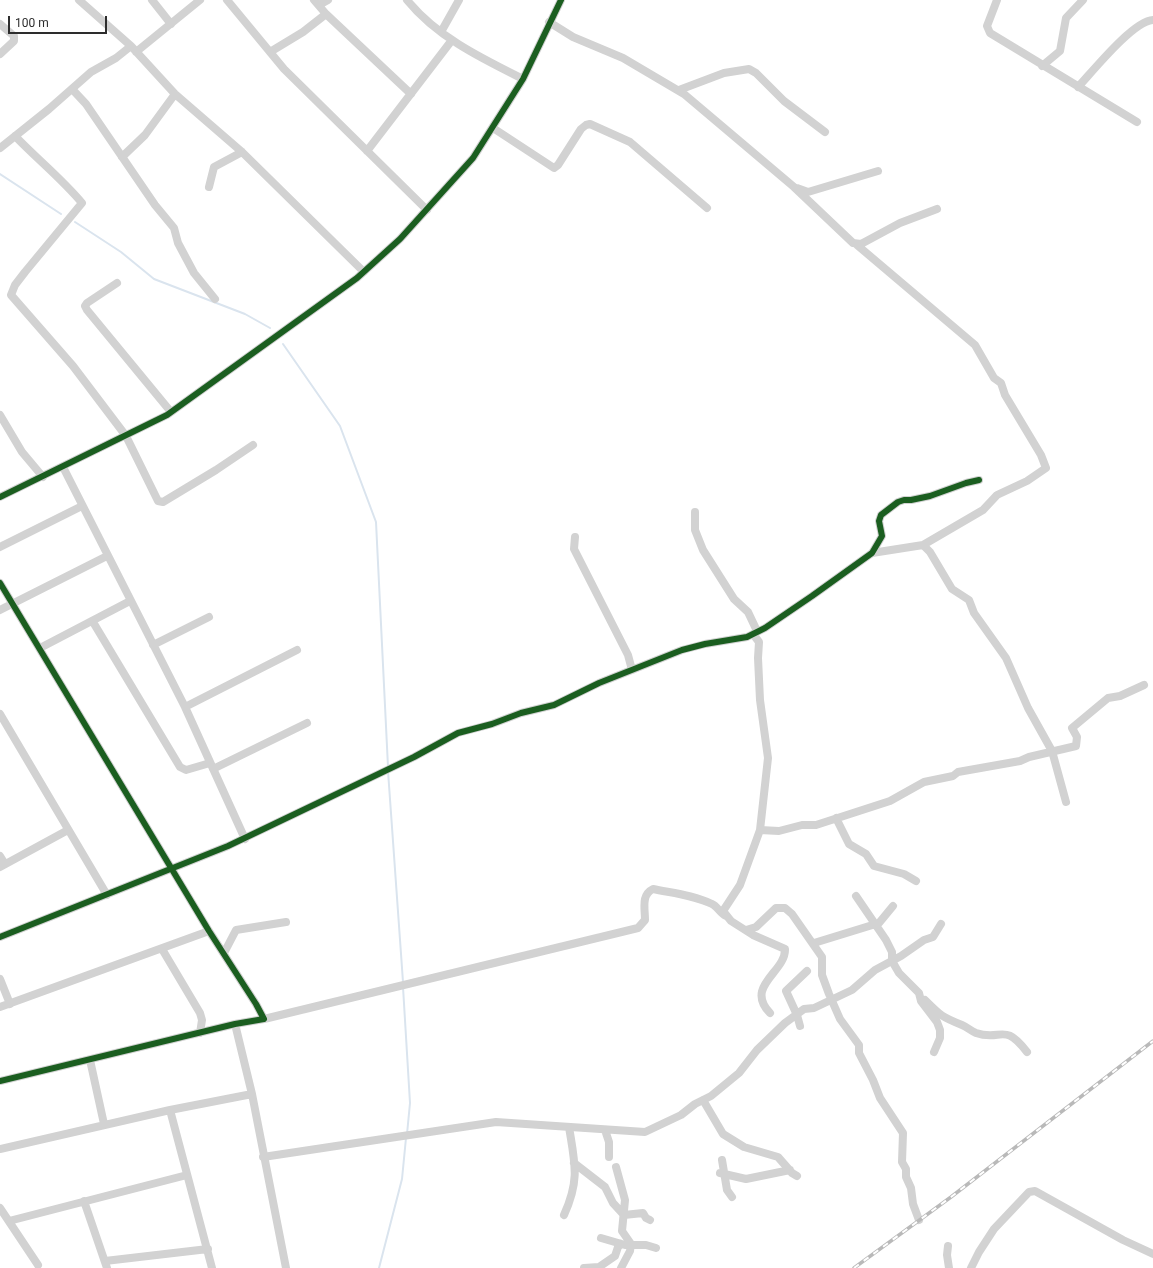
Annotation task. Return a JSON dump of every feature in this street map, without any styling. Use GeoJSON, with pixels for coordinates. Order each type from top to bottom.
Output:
{"type":"FeatureCollection","features":[{"type":"Feature","properties":{"kind":"street"},"geometry":{"type":"LineString","coordinates":[[78,0],[133,49],[175,94],[242,152],[364,272]]}},
{"type":"Feature","properties":{"kind":"street"},"geometry":{"type":"LineString","coordinates":[[152,0],[171,24]]}},
{"type":"Feature","properties":{"kind":"street"},"geometry":{"type":"LineString","coordinates":[[0,148],[91,72],[133,49],[171,24],[200,0]]}},
{"type":"Feature","properties":{"kind":"street"},"geometry":{"type":"LineString","coordinates":[[227,0],[284,70],[428,210]]}},
{"type":"Feature","properties":{"kind":"street"},"geometry":{"type":"LineString","coordinates":[[328,0],[316,3],[411,94]]}},
{"type":"Feature","properties":{"kind":"street"},"geometry":{"type":"LineString","coordinates":[[407,0],[420,15],[452,40],[487,61],[523,79]]}},
{"type":"Feature","properties":{"kind":"street"},"geometry":{"type":"LineString","coordinates":[[441,32],[459,0]]}},
{"type":"Feature","properties":{"kind":"street"},"geometry":{"type":"LineString","coordinates":[[0,497],[63,468],[171,412],[364,272],[400,239],[462,172],[493,128],[523,79],[549,22],[561,0]]}},
{"type":"Feature","properties":{"kind":"street"},"geometry":{"type":"LineString","coordinates":[[996,0],[987,30],[1019,52],[1137,122]]}},
{"type":"Feature","properties":{"kind":"street"},"geometry":{"type":"LineString","coordinates":[[1042,66],[1060,52],[1066,18],[1083,0]]}},
{"type":"Feature","properties":{"kind":"street"},"geometry":{"type":"LineString","coordinates":[[270,52],[303,32],[326,14]]}},
{"type":"Feature","properties":{"kind":"street"},"geometry":{"type":"LineString","coordinates":[[1078,87],[1134,27],[1147,20],[1153,20]]}},
{"type":"Feature","properties":{"kind":"street"},"geometry":{"type":"LineString","coordinates":[[549,22],[573,37],[623,58],[679,90],[794,187],[853,243],[857,244],[975,345],[994,378],[1001,383],[1005,395],[1041,455],[1046,468],[1027,481],[996,496],[983,510],[923,545],[872,553]]}},
{"type":"Feature","properties":{"kind":"street"},"geometry":{"type":"LineString","coordinates":[[0,24],[14,36],[14,41],[0,54]]}},
{"type":"Feature","properties":{"kind":"street"},"geometry":{"type":"LineString","coordinates":[[367,151],[452,40]]}},
{"type":"Feature","properties":{"kind":"street"},"geometry":{"type":"LineString","coordinates":[[679,90],[724,73],[749,69],[756,73],[784,101],[824,132]]}},
{"type":"Feature","properties":{"kind":"street"},"geometry":{"type":"LineString","coordinates":[[72,89],[86,104],[155,205],[174,228],[178,243],[194,273],[215,299]]}},
{"type":"Feature","properties":{"kind":"street"},"geometry":{"type":"LineString","coordinates":[[122,157],[145,135],[175,94]]}},
{"type":"Feature","properties":{"kind":"street"},"geometry":{"type":"LineString","coordinates":[[493,128],[554,168],[581,129],[590,124],[630,142],[707,208]]}},
{"type":"Feature","properties":{"kind":"street"},"geometry":{"type":"LineString","coordinates":[[15,136],[45,166],[63,180],[82,203],[25,272],[15,285],[11,295],[73,366],[126,436],[157,499],[161,502],[216,470],[253,444]]}},
{"type":"Feature","properties":{"kind":"street"},"geometry":{"type":"LineString","coordinates":[[209,187],[214,167],[242,152]]}},
{"type":"Feature","properties":{"kind":"street"},"geometry":{"type":"LineString","coordinates":[[794,187],[808,192],[878,171]]}},
{"type":"Feature","properties":{"kind":"street"},"geometry":{"type":"LineString","coordinates":[[857,244],[900,223],[937,209]]}},
{"type":"Feature","properties":{"kind":"street"},"geometry":{"type":"LineString","coordinates":[[117,283],[86,303],[85,306],[171,412]]}},
{"type":"Feature","properties":{"kind":"street"},"geometry":{"type":"LineString","coordinates":[[0,415],[4,427],[43,477]]}},
{"type":"Feature","properties":{"kind":"street"},"geometry":{"type":"LineString","coordinates":[[63,468],[185,707],[245,839]]}},
{"type":"Feature","properties":{"kind":"street"},"geometry":{"type":"LineString","coordinates":[[0,937],[245,839],[458,733],[554,705],[632,670],[688,648],[747,637],[839,578],[872,553],[882,536],[879,521],[883,512],[901,501],[930,496],[979,480]]}},
{"type":"Feature","properties":{"kind":"street"},"geometry":{"type":"LineString","coordinates":[[0,547],[82,506]]}},
{"type":"Feature","properties":{"kind":"street"},"geometry":{"type":"LineString","coordinates":[[695,512],[695,530],[703,550],[734,599],[748,612],[759,642],[758,658],[760,700],[768,758],[760,830],[740,885],[723,911],[726,916]]}},
{"type":"Feature","properties":{"kind":"street"},"geometry":{"type":"LineString","coordinates":[[575,536],[574,549],[628,655],[632,670]]}},
{"type":"Feature","properties":{"kind":"street"},"geometry":{"type":"LineString","coordinates":[[923,545],[930,552],[952,589],[969,600],[974,613],[1006,658],[1028,708],[1052,751],[1066,802]]}},
{"type":"Feature","properties":{"kind":"street"},"geometry":{"type":"LineString","coordinates":[[0,610],[107,556]]}},
{"type":"Feature","properties":{"kind":"street"},"geometry":{"type":"LineString","coordinates":[[0,584],[40,648],[209,931],[264,1019]]}},
{"type":"Feature","properties":{"kind":"street"},"geometry":{"type":"LineString","coordinates":[[40,648],[93,622],[130,601]]}},
{"type":"Feature","properties":{"kind":"street"},"geometry":{"type":"LineString","coordinates":[[153,645],[209,617]]}},
{"type":"Feature","properties":{"kind":"street"},"geometry":{"type":"LineString","coordinates":[[93,622],[180,767],[186,770],[212,766],[307,723]]}},
{"type":"Feature","properties":{"kind":"street"},"geometry":{"type":"LineString","coordinates":[[185,707],[297,650]]}},
{"type":"Feature","properties":{"kind":"street"},"geometry":{"type":"LineString","coordinates":[[760,830],[779,831],[802,825],[816,825],[890,801],[924,782],[953,776],[958,772],[1020,761],[1029,757],[1076,746],[1077,737],[1072,728],[1108,698],[1120,696],[1144,685]]}},
{"type":"Feature","properties":{"kind":"street"},"geometry":{"type":"LineString","coordinates":[[0,714],[107,895]]}},
{"type":"Feature","properties":{"kind":"street"},"geometry":{"type":"LineString","coordinates":[[836,818],[848,844],[866,854],[874,866],[904,874],[916,881]]}},
{"type":"Feature","properties":{"kind":"street"},"geometry":{"type":"LineString","coordinates":[[0,856],[2,866],[68,830]]}},
{"type":"Feature","properties":{"kind":"street"},"geometry":{"type":"LineString","coordinates":[[0,1081],[235,1024],[264,1019],[638,928],[645,920],[645,897],[648,892],[653,889],[714,905],[720,913],[746,930],[785,949],[782,962],[763,987],[763,1002],[770,1012]]}},
{"type":"Feature","properties":{"kind":"street"},"geometry":{"type":"LineString","coordinates":[[856,896],[892,952],[892,961],[899,973],[941,1017],[976,1033],[1004,1033],[1017,1039],[1027,1052]]}},
{"type":"Feature","properties":{"kind":"street"},"geometry":{"type":"LineString","coordinates":[[814,943],[879,923],[893,906]]}},
{"type":"Feature","properties":{"kind":"street"},"geometry":{"type":"LineString","coordinates":[[746,930],[756,927],[776,908],[784,908],[792,914],[814,943],[822,957],[822,975],[844,1026],[859,1045],[859,1053],[874,1080],[880,1098],[903,1133],[902,1162],[906,1169],[906,1177],[911,1188],[913,1204],[919,1220]]}},
{"type":"Feature","properties":{"kind":"street"},"geometry":{"type":"LineString","coordinates":[[224,953],[236,930],[286,922]]}},
{"type":"Feature","properties":{"kind":"street"},"geometry":{"type":"LineString","coordinates":[[263,1157],[496,1122],[645,1132],[681,1115],[703,1100],[712,1096],[739,1073],[764,1043],[785,1022],[804,1010],[814,1008],[852,990],[875,970],[892,961],[924,940],[933,938],[942,924]]}},
{"type":"Feature","properties":{"kind":"street"},"geometry":{"type":"LineString","coordinates":[[0,1008],[209,931]]}},
{"type":"Feature","properties":{"kind":"street"},"geometry":{"type":"LineString","coordinates":[[162,948],[200,1013],[202,1020],[200,1033]]}},
{"type":"Feature","properties":{"kind":"street"},"geometry":{"type":"LineString","coordinates":[[800,1026],[798,1015],[786,991],[807,971]]}},
{"type":"Feature","properties":{"kind":"street"},"geometry":{"type":"LineString","coordinates":[[0,979],[10,1004]]}},
{"type":"Feature","properties":{"kind":"street"},"geometry":{"type":"LineString","coordinates":[[919,993],[921,1001],[937,1022],[940,1030],[940,1038],[934,1052]]}},
{"type":"Feature","properties":{"kind":"street"},"geometry":{"type":"LineString","coordinates":[[235,1024],[252,1094],[263,1157],[286,1268]]}},
{"type":"Feature","properties":{"kind":"street"},"geometry":{"type":"LineString","coordinates":[[90,1060],[104,1124]]}},
{"type":"Feature","properties":{"kind":"street"},"geometry":{"type":"LineString","coordinates":[[0,1148],[104,1124],[252,1094]]}},
{"type":"Feature","properties":{"kind":"street"},"geometry":{"type":"LineString","coordinates":[[703,1100],[723,1134],[744,1147],[778,1157],[797,1176]]}},
{"type":"Feature","properties":{"kind":"street"},"geometry":{"type":"LineString","coordinates":[[170,1110],[212,1268]]}},
{"type":"Feature","properties":{"kind":"street"},"geometry":{"type":"LineString","coordinates":[[564,1216],[573,1193],[575,1181],[569,1127]]}},
{"type":"Feature","properties":{"kind":"street"},"geometry":{"type":"LineString","coordinates":[[605,1130],[609,1142],[609,1156]]}},
{"type":"Feature","properties":{"kind":"street"},"geometry":{"type":"LineString","coordinates":[[722,1160],[722,1174],[727,1190],[732,1197]]}},
{"type":"Feature","properties":{"kind":"street"},"geometry":{"type":"LineString","coordinates":[[574,1162],[605,1187],[613,1203],[624,1215]]}},
{"type":"Feature","properties":{"kind":"street"},"geometry":{"type":"LineString","coordinates":[[616,1167],[624,1191],[622,1231],[631,1244],[630,1251],[621,1268]]}},
{"type":"Feature","properties":{"kind":"street"},"geometry":{"type":"LineString","coordinates":[[722,1174],[746,1179],[790,1170]]}},
{"type":"Feature","properties":{"kind":"street"},"geometry":{"type":"LineString","coordinates":[[9,1221],[187,1175]]}},
{"type":"Feature","properties":{"kind":"street"},"geometry":{"type":"LineString","coordinates":[[971,1268],[979,1252],[994,1229],[1017,1207],[1029,1192],[1036,1191],[1123,1240],[1153,1254]]}},
{"type":"Feature","properties":{"kind":"street"},"geometry":{"type":"LineString","coordinates":[[84,1201],[106,1265],[208,1249]]}},
{"type":"Feature","properties":{"kind":"street"},"geometry":{"type":"LineString","coordinates":[[0,1208],[38,1265]]}},
{"type":"Feature","properties":{"kind":"street"},"geometry":{"type":"LineString","coordinates":[[624,1215],[643,1213],[646,1218],[650,1220]]}},
{"type":"Feature","properties":{"kind":"street"},"geometry":{"type":"LineString","coordinates":[[601,1238],[621,1244],[656,1248]]}},
{"type":"Feature","properties":{"kind":"street"},"geometry":{"type":"LineString","coordinates":[[584,1268],[599,1267],[615,1256],[618,1247],[621,1244]]}},
{"type":"Feature","properties":{"kind":"street"},"geometry":{"type":"LineString","coordinates":[[948,1246],[947,1255],[949,1268]]}},
{"type":"Feature","properties":{"kind":"waterway"},"geometry":{"type":"LineString","coordinates":[[0,174],[61,214]]}},
{"type":"Feature","properties":{"kind":"waterway"},"geometry":{"type":"LineString","coordinates":[[75,222],[121,252],[154,279],[245,314],[270,328]]}},
{"type":"Feature","properties":{"kind":"waterway"},"geometry":{"type":"LineString","coordinates":[[283,344],[340,426],[376,522],[388,767]]}},
{"type":"Feature","properties":{"kind":"waterway"},"geometry":{"type":"LineString","coordinates":[[388,771],[403,982]]}},
{"type":"Feature","properties":{"kind":"waterway"},"geometry":{"type":"LineString","coordinates":[[403,987],[410,1103],[407,1134]]}},
{"type":"Feature","properties":{"kind":"waterway"},"geometry":{"type":"LineString","coordinates":[[379,1268],[402,1179],[406,1138]]}},
{"type":"Feature","properties":{"kind":"railway"},"geometry":{"type":"LineString","coordinates":[[854,1268],[951,1197],[1153,1041]]}},
{"type":"Feature","properties":{"kind":"cycle path"},"geometry":{"type":"LineString","coordinates":[[0,497],[167,415],[357,278],[400,239],[473,158],[523,79],[561,0]]}},
{"type":"Feature","properties":{"kind":"cycle path"},"geometry":{"type":"LineString","coordinates":[[0,937],[228,846],[414,757],[458,733],[492,724],[521,713],[554,705],[599,683],[682,650],[705,644],[747,637],[765,628],[872,553],[882,536],[879,521],[881,515],[898,502],[930,496],[979,480]]}},
{"type":"Feature","properties":{"kind":"cycle path"},"geometry":{"type":"LineString","coordinates":[[0,583],[209,931],[264,1019],[235,1024],[0,1081]]}}]}
